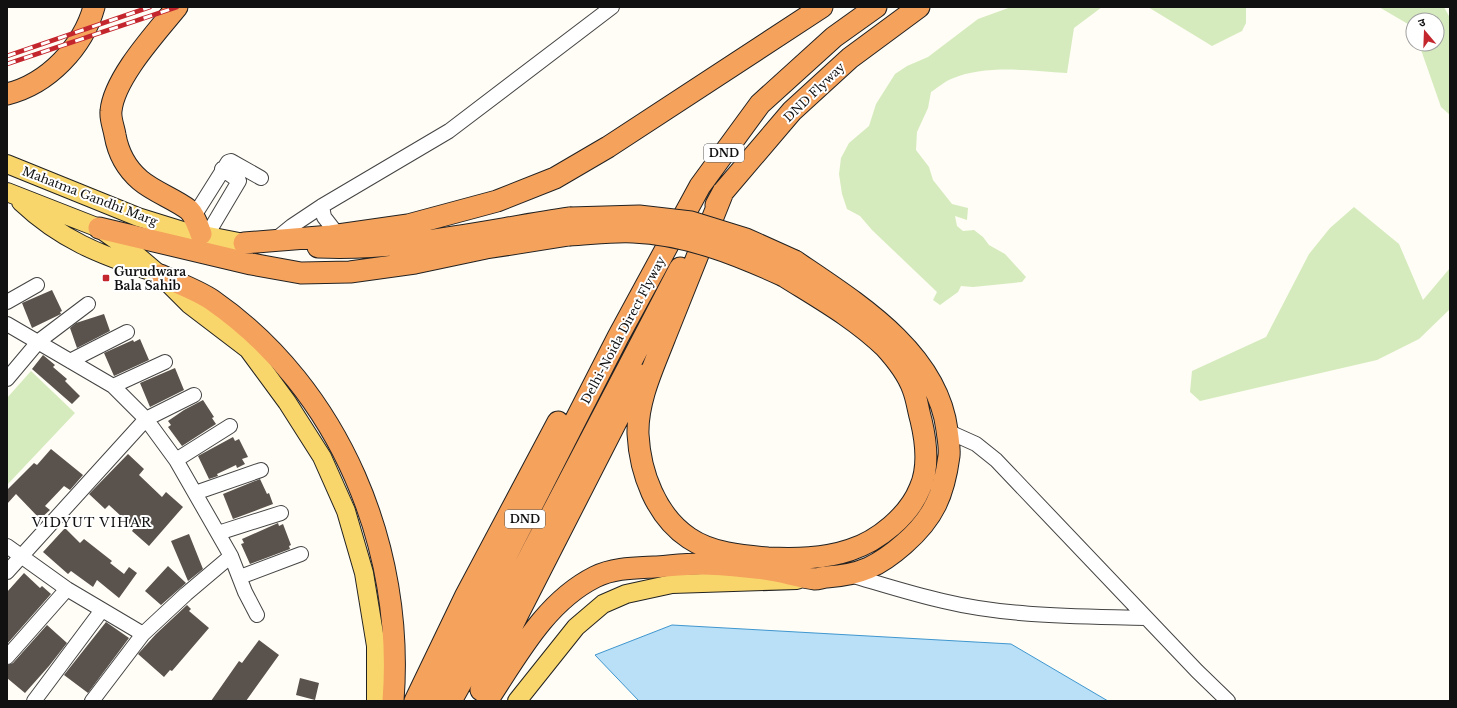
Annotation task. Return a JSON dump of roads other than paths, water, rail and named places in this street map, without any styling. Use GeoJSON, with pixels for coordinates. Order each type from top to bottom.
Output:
{"type":"FeatureCollection","features":[{"type":"Feature","properties":{"kind":"highway"},"geometry":{"type":"LineString","coordinates":[[7,94],[28,86],[48,74],[62,61],[75,46],[88,26],[94,7]]}},
{"type":"Feature","properties":{"kind":"highway"},"geometry":{"type":"LineString","coordinates":[[177,7],[138,55],[118,90],[111,112],[118,150],[127,165],[139,180],[189,210],[201,228]]}},
{"type":"Feature","properties":{"kind":"highway"},"geometry":{"type":"LineString","coordinates":[[244,243],[276,239],[338,235],[408,225],[497,201],[555,178],[608,147],[822,7]]}},
{"type":"Feature","properties":{"kind":"highway","name":"Delhi-Noida Direct Flyway"},"geometry":{"type":"LineString","coordinates":[[432,701],[618,337],[700,186],[760,104],[834,37],[876,7]]}},
{"type":"Feature","properties":{"kind":"highway","name":"DND Flyway"},"geometry":{"type":"LineString","coordinates":[[723,192],[792,111],[850,58],[919,7]]}},
{"type":"Feature","properties":{"kind":"highway"},"geometry":{"type":"LineString","coordinates":[[723,192],[682,293],[642,402],[638,434],[645,473],[652,493],[661,511],[687,537],[702,546],[742,556],[793,559],[833,555],[852,550],[871,540],[900,517],[911,505],[920,489],[925,473],[924,434],[913,388],[886,348],[789,269]]}},
{"type":"Feature","properties":{"kind":"highway","name":"Delhi-Noida Direct Flyway"},"geometry":{"type":"LineString","coordinates":[[451,701],[504,604],[639,344],[723,192]]}},
{"type":"Feature","properties":{"kind":"highway"},"geometry":{"type":"LineString","coordinates":[[99,228],[251,264],[301,273],[350,272],[414,263],[486,248],[569,226]]}},
{"type":"Feature","properties":{"kind":"highway"},"geometry":{"type":"LineString","coordinates":[[244,243],[353,248],[414,243],[569,226],[633,232],[686,240],[789,269],[866,312],[910,352],[922,367],[938,395],[945,416],[949,451],[946,478],[940,497],[930,516],[915,534],[894,553],[874,566],[850,576],[816,579],[781,571],[702,564],[613,571],[595,578],[550,610],[487,701]]}},
{"type":"Feature","properties":{"kind":"highway"},"geometry":{"type":"LineString","coordinates":[[415,701],[465,597],[623,301],[663,255]]}},
{"type":"Feature","properties":{"kind":"highway"},"geometry":{"type":"LineString","coordinates":[[160,275],[211,300],[263,342],[287,367],[328,424],[350,465],[367,509],[385,571],[393,621],[396,668],[393,701]]}},
{"type":"Feature","properties":{"kind":"highway"},"geometry":{"type":"LineString","coordinates":[[476,701],[521,607],[682,293]]}},
{"type":"Feature","properties":{"kind":"main road","name":"Mahatma Gandhi Marg"},"geometry":{"type":"LineString","coordinates":[[7,164],[138,218],[183,231],[201,228],[244,243]]}},
{"type":"Feature","properties":{"kind":"main road"},"geometry":{"type":"LineString","coordinates":[[10,194],[99,228],[160,275],[189,304],[248,349],[287,402],[322,457],[346,511],[364,573],[376,646],[376,701]]}},
{"type":"Feature","properties":{"kind":"main road"},"geometry":{"type":"LineString","coordinates":[[10,194],[49,227],[77,243],[114,259],[160,275]]}},
{"type":"Feature","properties":{"kind":"main road"},"geometry":{"type":"LineString","coordinates":[[517,701],[576,627],[603,604],[626,594],[672,584],[816,579]]}},
{"type":"Feature","properties":{"kind":"street"},"geometry":{"type":"LineString","coordinates":[[276,239],[292,226],[322,206],[449,131],[612,7]]}},
{"type":"Feature","properties":{"kind":"street"},"geometry":{"type":"LineString","coordinates":[[201,228],[222,169],[226,164],[231,161],[261,178]]}},
{"type":"Feature","properties":{"kind":"street"},"geometry":{"type":"LineString","coordinates":[[201,228],[239,181],[222,169]]}},
{"type":"Feature","properties":{"kind":"street"},"geometry":{"type":"LineString","coordinates":[[322,206],[324,217],[338,235]]}},
{"type":"Feature","properties":{"kind":"street"},"geometry":{"type":"LineString","coordinates":[[7,302],[37,285]]}},
{"type":"Feature","properties":{"kind":"street"},"geometry":{"type":"LineString","coordinates":[[7,378],[39,341],[88,304]]}},
{"type":"Feature","properties":{"kind":"street"},"geometry":{"type":"LineString","coordinates":[[7,324],[39,341],[113,386],[146,420],[176,460],[218,533],[231,556],[257,615]]}},
{"type":"Feature","properties":{"kind":"street"},"geometry":{"type":"LineString","coordinates":[[70,360],[127,332]]}},
{"type":"Feature","properties":{"kind":"street"},"geometry":{"type":"LineString","coordinates":[[113,386],[165,362]]}},
{"type":"Feature","properties":{"kind":"street"},"geometry":{"type":"LineString","coordinates":[[7,572],[146,420],[194,395]]}},
{"type":"Feature","properties":{"kind":"street"},"geometry":{"type":"LineString","coordinates":[[176,460],[230,426]]}},
{"type":"Feature","properties":{"kind":"street"},"geometry":{"type":"LineString","coordinates":[[947,431],[976,444],[996,460],[1146,618],[1228,701]]}},
{"type":"Feature","properties":{"kind":"street"},"geometry":{"type":"LineString","coordinates":[[195,493],[261,470]]}},
{"type":"Feature","properties":{"kind":"street"},"geometry":{"type":"LineString","coordinates":[[218,533],[280,513]]}},
{"type":"Feature","properties":{"kind":"street"},"geometry":{"type":"LineString","coordinates":[[7,546],[67,589],[143,634]]}},
{"type":"Feature","properties":{"kind":"street"},"geometry":{"type":"LineString","coordinates":[[240,577],[301,554]]}},
{"type":"Feature","properties":{"kind":"street"},"geometry":{"type":"LineString","coordinates":[[92,701],[143,634],[186,594],[231,556]]}},
{"type":"Feature","properties":{"kind":"street"},"geometry":{"type":"LineString","coordinates":[[850,576],[944,601],[982,608],[1065,616],[1146,618]]}},
{"type":"Feature","properties":{"kind":"street"},"geometry":{"type":"LineString","coordinates":[[7,657],[67,589]]}},
{"type":"Feature","properties":{"kind":"street"},"geometry":{"type":"LineString","coordinates":[[34,701],[102,610]]}},
{"type":"Feature","properties":{"kind":"water"},"geometry":{"type":"Polygon","coordinates":[[[672,625],[1011,644],[1108,701],[639,701],[595,655],[672,625]]]}},
{"type":"Feature","properties":{"kind":"railway"},"geometry":{"type":"LineString","coordinates":[[7,56],[150,7]]}},
{"type":"Feature","properties":{"kind":"railway"},"geometry":{"type":"LineString","coordinates":[[7,64],[177,7]]}},
{"type":"Feature","properties":{"kind":"place","name":"Gurudwara Bala Sahib"},"geometry":{"type":"Point","coordinates":[106,278]}},
{"type":"Feature","properties":{"kind":"district","name":"VIDYUT VIHAR"},"geometry":{"type":"Point","coordinates":[92,522]}}]}
